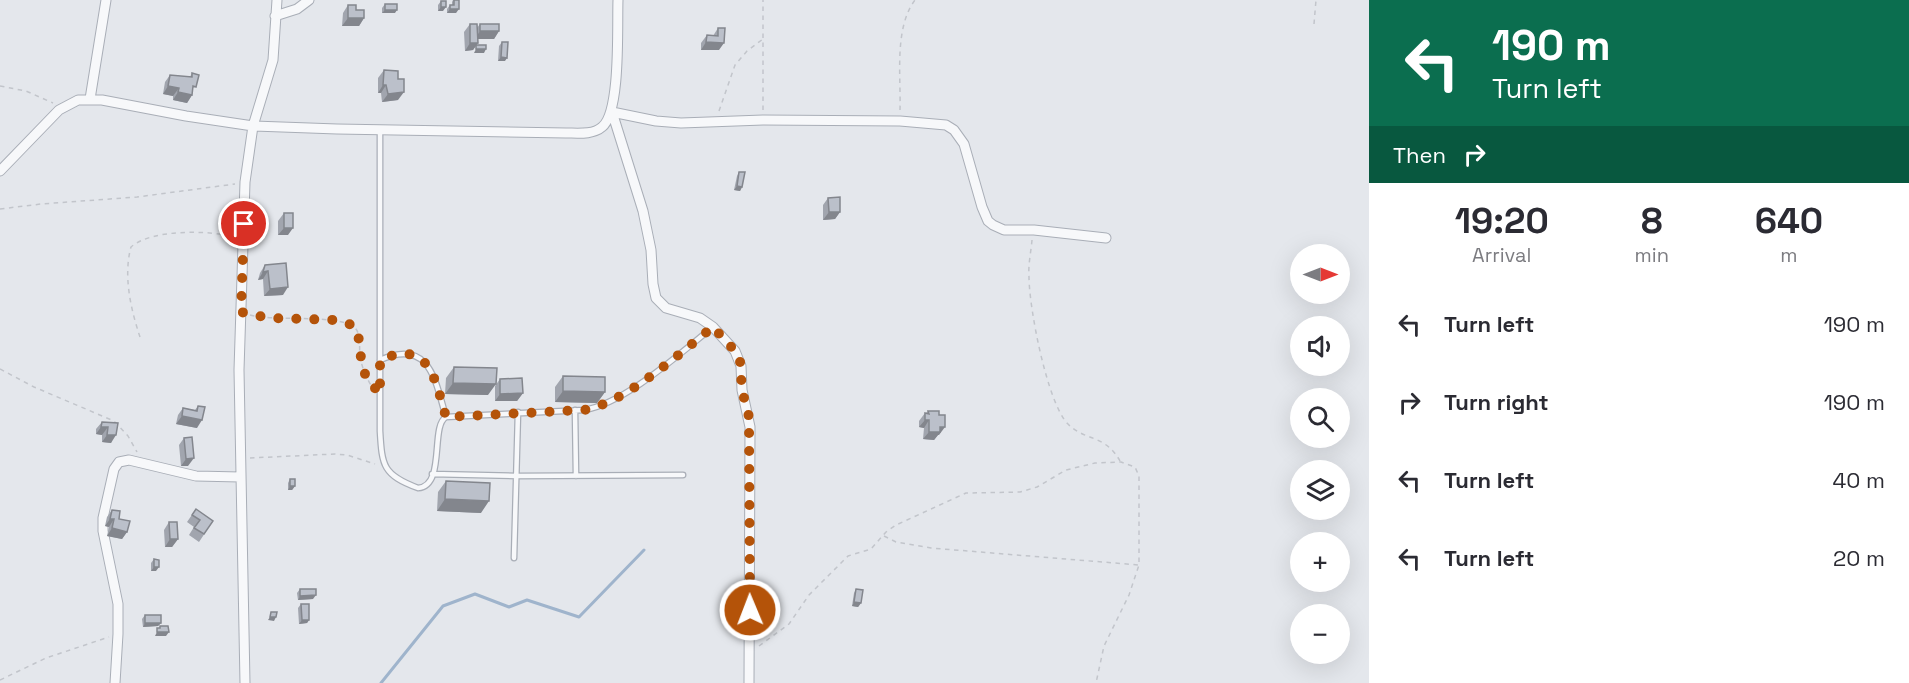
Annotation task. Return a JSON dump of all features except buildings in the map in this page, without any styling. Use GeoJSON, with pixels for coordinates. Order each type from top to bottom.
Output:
{"type":"FeatureCollection","features":[{"type":"Feature","properties":{"kind":"street"},"geometry":{"type":"LineString","coordinates":[[90,99],[106,0]]}},
{"type":"Feature","properties":{"kind":"street"},"geometry":{"type":"LineString","coordinates":[[245,683],[238,370],[245,182],[253,126],[273,60],[277,0]]}},
{"type":"Feature","properties":{"kind":"street"},"geometry":{"type":"LineString","coordinates":[[275,16],[297,9],[309,0]]}},
{"type":"Feature","properties":{"kind":"street"},"geometry":{"type":"LineString","coordinates":[[0,171],[64,107],[78,100],[90,99],[253,126],[595,131],[603,126],[612,112],[615,92],[618,0]]}},
{"type":"Feature","properties":{"kind":"street"},"geometry":{"type":"LineString","coordinates":[[612,112],[656,121],[681,123],[763,120],[900,121],[942,124],[950,127],[964,144],[982,207],[988,221],[998,229],[1034,230],[1106,238]]}},
{"type":"Feature","properties":{"kind":"street"},"geometry":{"type":"LineString","coordinates":[[612,112],[643,211],[651,250],[656,298],[666,308],[700,318],[713,327],[735,351],[740,361],[742,390],[750,427],[751,652],[749,683]]}},
{"type":"Feature","properties":{"kind":"street"},"geometry":{"type":"LineString","coordinates":[[115,683],[118,634],[117,592],[106,548],[103,518],[115,466],[126,460],[143,462],[196,476],[240,477]]}},
{"type":"Feature","properties":{"kind":"lane"},"geometry":{"type":"LineString","coordinates":[[380,129],[381,445],[386,468],[393,476],[418,488],[427,484],[437,454],[439,424],[446,417],[593,408],[610,402],[666,364],[713,327]]}},
{"type":"Feature","properties":{"kind":"lane"},"geometry":{"type":"LineString","coordinates":[[380,360],[404,354],[417,356],[426,362],[434,376],[446,417]]}},
{"type":"Feature","properties":{"kind":"lane"},"geometry":{"type":"LineString","coordinates":[[575,410],[576,476]]}},
{"type":"Feature","properties":{"kind":"lane"},"geometry":{"type":"LineString","coordinates":[[514,558],[518,412]]}},
{"type":"Feature","properties":{"kind":"lane"},"geometry":{"type":"LineString","coordinates":[[432,474],[682,475]]}},
{"type":"Feature","properties":{"kind":"path"},"geometry":{"type":"LineString","coordinates":[[763,0],[763,120]]}},
{"type":"Feature","properties":{"kind":"path"},"geometry":{"type":"LineString","coordinates":[[900,121],[902,32],[907,12],[915,0]]}},
{"type":"Feature","properties":{"kind":"path"},"geometry":{"type":"LineString","coordinates":[[1314,24],[1316,0]]}},
{"type":"Feature","properties":{"kind":"path"},"geometry":{"type":"LineString","coordinates":[[716,121],[735,65],[747,51],[764,38]]}},
{"type":"Feature","properties":{"kind":"path"},"geometry":{"type":"LineString","coordinates":[[0,86],[26,91],[64,107]]}},
{"type":"Feature","properties":{"kind":"path"},"geometry":{"type":"LineString","coordinates":[[0,209],[137,197],[245,182]]}},
{"type":"Feature","properties":{"kind":"path"},"geometry":{"type":"LineString","coordinates":[[1034,230],[1029,277],[1030,298],[1054,397],[1068,425],[1107,445],[1120,462]]}},
{"type":"Feature","properties":{"kind":"path"},"geometry":{"type":"LineString","coordinates":[[140,337],[132,309],[129,277],[130,251],[133,245],[154,237],[185,233],[224,235],[244,240]]}},
{"type":"Feature","properties":{"kind":"path"},"geometry":{"type":"LineString","coordinates":[[241,312],[269,318],[336,320],[352,325],[358,333],[366,378],[380,394]]}},
{"type":"Feature","properties":{"kind":"path"},"geometry":{"type":"LineString","coordinates":[[0,369],[34,387],[114,421],[128,436],[143,462]]}},
{"type":"Feature","properties":{"kind":"path"},"geometry":{"type":"LineString","coordinates":[[240,459],[335,454],[386,468]]}},
{"type":"Feature","properties":{"kind":"path"},"geometry":{"type":"LineString","coordinates":[[751,652],[789,624],[809,596],[848,556],[871,549],[896,525],[966,493],[1020,492],[1037,487],[1058,474],[1075,468],[1120,462],[1133,465],[1138,473],[1139,565],[1129,595],[1104,646],[1096,683]]}},
{"type":"Feature","properties":{"kind":"path"},"geometry":{"type":"LineString","coordinates":[[883,535],[896,542],[931,548],[1139,565]]}},
{"type":"Feature","properties":{"kind":"path"},"geometry":{"type":"LineString","coordinates":[[0,680],[46,658],[118,634]]}},
{"type":"Feature","properties":{"kind":"waterway"},"geometry":{"type":"LineString","coordinates":[[381,683],[443,606],[475,594],[509,607],[527,600],[579,617],[644,550]]}},
{"type":"Feature","properties":{"kind":"route"},"geometry":{"type":"LineString","coordinates":[[244,224],[241,312],[257,317],[336,320],[352,325],[358,333],[366,378],[380,394],[380,360],[404,354],[417,356],[426,362],[434,376],[446,417],[584,410],[600,406],[610,402],[649,376],[713,327],[735,351],[740,361],[742,390],[749,417],[750,610]]}}]}
